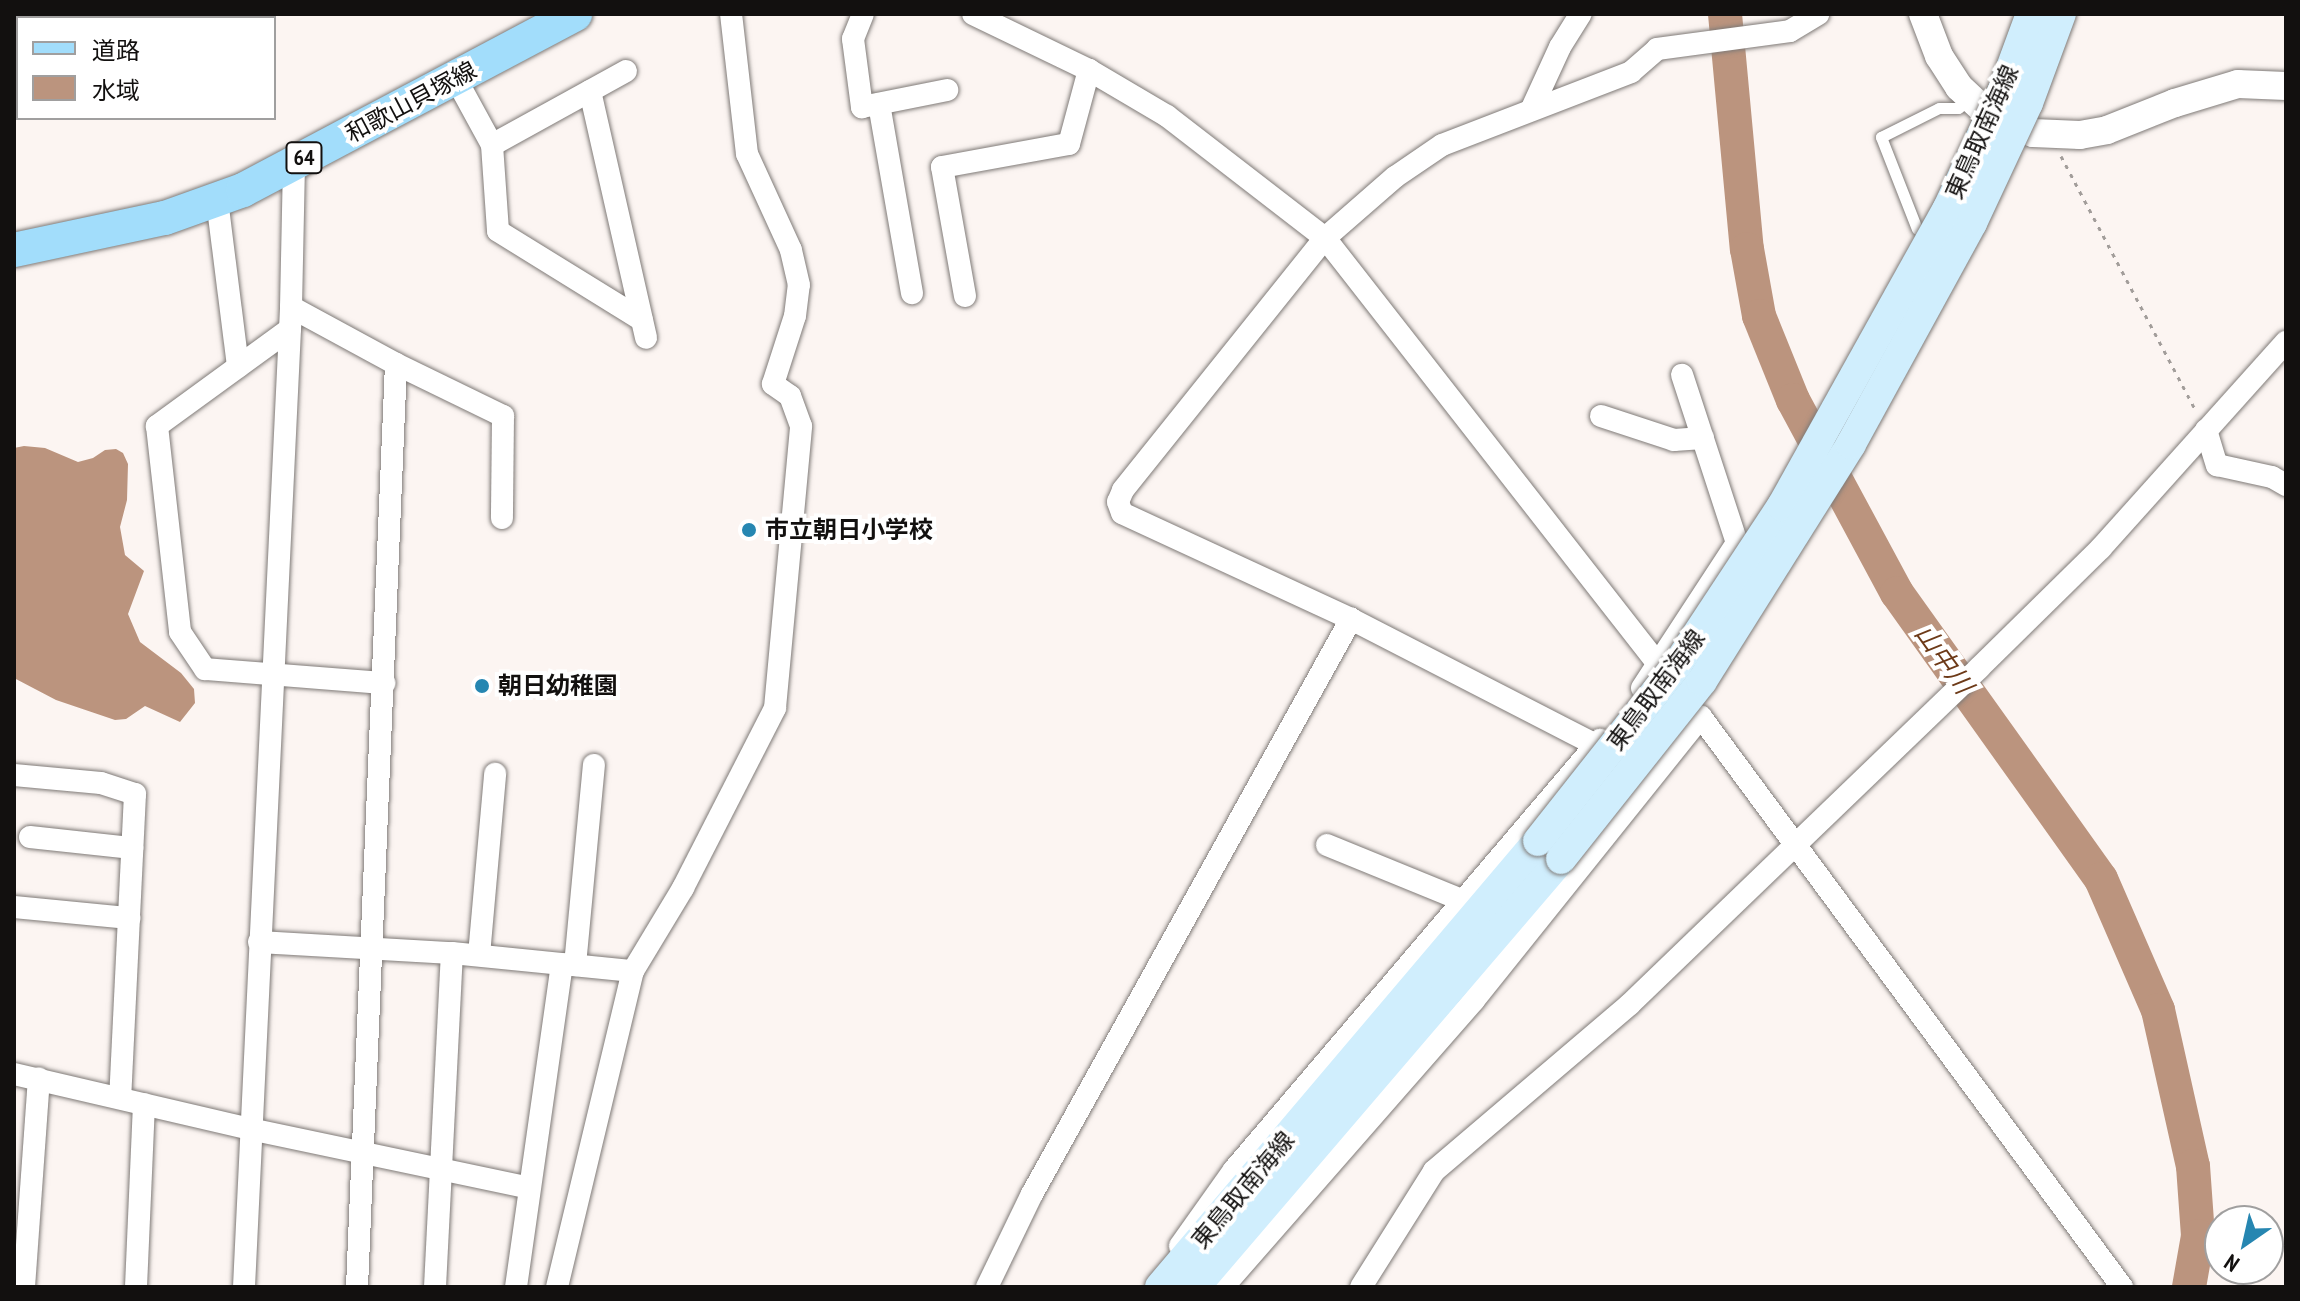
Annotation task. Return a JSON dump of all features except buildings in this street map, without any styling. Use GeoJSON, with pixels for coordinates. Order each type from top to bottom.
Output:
{"type":"FeatureCollection","features":[{"type":"Feature","properties":{"kind":"main road","name":"和歌山貝塚線"},"geometry":{"type":"LineString","coordinates":[[14,250],[165,218],[217,200],[294,164],[575,14]]}},
{"type":"Feature","properties":{"kind":"main road","name":"東鳥取南海線"},"geometry":{"type":"LineString","coordinates":[[1195,1287],[1550,850],[1782,506],[1947,210],[2003,90],[2031,14]]}},
{"type":"Feature","properties":{"kind":"main road","name":"東鳥取南海線"},"geometry":{"type":"LineString","coordinates":[[1160,1287],[1702,681],[1851,444],[1972,223],[2028,103],[2061,14]]}},
{"type":"Feature","properties":{"kind":"street"},"geometry":{"type":"LineString","coordinates":[[557,1287],[633,971],[683,888],[775,708],[801,426],[790,396],[773,384],[795,316],[799,285],[791,250],[747,154],[731,14]]}},
{"type":"Feature","properties":{"kind":"street"},"geometry":{"type":"LineString","coordinates":[[863,14],[853,39],[862,107],[947,90]]}},
{"type":"Feature","properties":{"kind":"street"},"geometry":{"type":"LineString","coordinates":[[973,14],[1089,70],[1167,116],[1325,238],[1701,717],[2122,1287]]}},
{"type":"Feature","properties":{"kind":"street"},"geometry":{"type":"LineString","coordinates":[[1532,108],[1560,47],[1581,14]]}},
{"type":"Feature","properties":{"kind":"street"},"geometry":{"type":"LineString","coordinates":[[1923,14],[1943,65],[1971,99],[2005,123],[2049,136],[2107,130],[2175,103],[2238,84],[2286,86]]}},
{"type":"Feature","properties":{"kind":"street"},"geometry":{"type":"LineString","coordinates":[[1596,745],[1351,619],[1122,513],[1118,502],[1123,490],[1325,238],[1395,177],[1442,145],[1631,72],[1657,49],[1773,34],[1811,16]]}},
{"type":"Feature","properties":{"kind":"street"},"geometry":{"type":"LineString","coordinates":[[965,296],[942,167],[1069,144],[1089,70]]}},
{"type":"Feature","properties":{"kind":"street"},"geometry":{"type":"LineString","coordinates":[[492,145],[626,71]]}},
{"type":"Feature","properties":{"kind":"street"},"geometry":{"type":"LineString","coordinates":[[456,79],[492,145],[498,231],[644,329],[590,91]]}},
{"type":"Feature","properties":{"kind":"street"},"geometry":{"type":"LineString","coordinates":[[879,104],[912,293]]}},
{"type":"Feature","properties":{"kind":"street"},"geometry":{"type":"LineString","coordinates":[[244,1287],[290,318],[294,164]]}},
{"type":"Feature","properties":{"kind":"street"},"geometry":{"type":"LineString","coordinates":[[217,200],[238,367]]}},
{"type":"Feature","properties":{"kind":"street"},"geometry":{"type":"LineString","coordinates":[[290,318],[396,364],[503,416],[502,518]]}},
{"type":"Feature","properties":{"kind":"street"},"geometry":{"type":"LineString","coordinates":[[290,318],[238,367],[157,426],[180,632],[205,669],[384,683]]}},
{"type":"Feature","properties":{"kind":"street"},"geometry":{"type":"LineString","coordinates":[[1361,1287],[1434,1171],[1630,1004],[1979,668],[2101,548],[2286,342]]}},
{"type":"Feature","properties":{"kind":"street"},"geometry":{"type":"LineString","coordinates":[[357,1287],[396,364]]}},
{"type":"Feature","properties":{"kind":"street"},"geometry":{"type":"LineString","coordinates":[[1154,1287],[1234,1170],[1596,745],[1658,665],[1737,543],[1682,375]]}},
{"type":"Feature","properties":{"kind":"street"},"geometry":{"type":"LineString","coordinates":[[1601,416],[1674,440],[1703,438]]}},
{"type":"Feature","properties":{"kind":"street"},"geometry":{"type":"LineString","coordinates":[[2206,430],[2217,465],[2272,477],[2286,485]]}},
{"type":"Feature","properties":{"kind":"street"},"geometry":{"type":"LineString","coordinates":[[987,1287],[1032,1194],[1351,619]]}},
{"type":"Feature","properties":{"kind":"street"},"geometry":{"type":"LineString","coordinates":[[1223,1287],[1474,1000],[1701,717]]}},
{"type":"Feature","properties":{"kind":"street"},"geometry":{"type":"LineString","coordinates":[[516,1287],[529,1188],[569,964],[594,765]]}},
{"type":"Feature","properties":{"kind":"street"},"geometry":{"type":"LineString","coordinates":[[479,955],[495,774]]}},
{"type":"Feature","properties":{"kind":"street"},"geometry":{"type":"LineString","coordinates":[[14,775],[101,783],[135,794],[120,1098]]}},
{"type":"Feature","properties":{"kind":"street"},"geometry":{"type":"LineString","coordinates":[[30,837],[132,848]]}},
{"type":"Feature","properties":{"kind":"street"},"geometry":{"type":"LineString","coordinates":[[1327,845],[1464,901]]}},
{"type":"Feature","properties":{"kind":"street"},"geometry":{"type":"LineString","coordinates":[[14,907],[129,918]]}},
{"type":"Feature","properties":{"kind":"street"},"geometry":{"type":"LineString","coordinates":[[259,942],[479,955],[633,971]]}},
{"type":"Feature","properties":{"kind":"street"},"geometry":{"type":"LineString","coordinates":[[435,1287],[452,953]]}},
{"type":"Feature","properties":{"kind":"street"},"geometry":{"type":"LineString","coordinates":[[14,1074],[250,1129],[529,1188]]}},
{"type":"Feature","properties":{"kind":"street"},"geometry":{"type":"LineString","coordinates":[[20,1276],[39,1079]]}},
{"type":"Feature","properties":{"kind":"street"},"geometry":{"type":"LineString","coordinates":[[136,1287],[144,1104]]}},
{"type":"Feature","properties":{"kind":"lane"},"geometry":{"type":"LineString","coordinates":[[1917,229],[1881,137],[1939,108],[1958,108],[1971,99]]}},
{"type":"Feature","properties":{"kind":"path"},"geometry":{"type":"LineString","coordinates":[[2049,136],[2206,430]]}},
{"type":"Feature","properties":{"kind":"water"},"geometry":{"type":"Polygon","coordinates":[[[14,448],[45,448],[78,462],[93,458],[105,450],[116,449],[123,453],[128,464],[127,500],[120,527],[125,555],[144,571],[128,614],[140,642],[181,673],[194,689],[195,703],[180,722],[145,706],[126,719],[115,720],[56,700],[14,678],[14,448]]]}},
{"type":"Feature","properties":{"kind":"waterway","name":"山中川"},"geometry":{"type":"LineString","coordinates":[[1725,14],[1747,249],[1759,316],[1793,400],[1897,593],[2101,879],[2158,1010],[2193,1166],[2198,1236],[2189,1287]]}},
{"type":"Feature","properties":{"kind":"place","name":"市立朝日小学校"},"geometry":{"type":"Point","coordinates":[749,530]}},
{"type":"Feature","properties":{"kind":"place","name":"朝日幼稚園"},"geometry":{"type":"Point","coordinates":[482,686]}}]}
